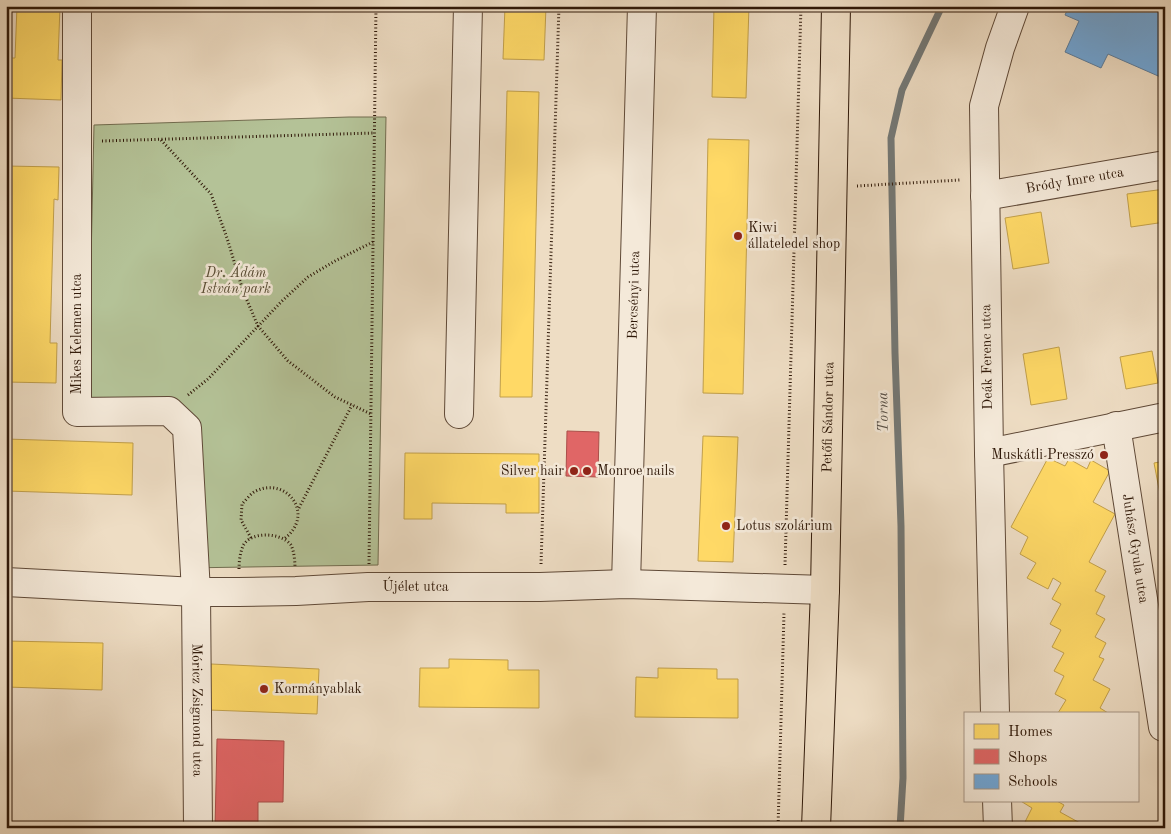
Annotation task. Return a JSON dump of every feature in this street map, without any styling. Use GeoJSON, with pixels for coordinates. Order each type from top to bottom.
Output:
{"type":"FeatureCollection","features":[{"type":"Feature","properties":{"kind":"main road","name":"Petőfi Sándor utca"},"geometry":{"type":"LineString","coordinates":[[816,828],[825,590],[836,6]]}},
{"type":"Feature","properties":{"kind":"street","name":"Mikes Kelemen utca"},"geometry":{"type":"LineString","coordinates":[[77,6],[77,412],[169,411]]}},
{"type":"Feature","properties":{"kind":"street"},"geometry":{"type":"LineString","coordinates":[[459,414],[468,6]]}},
{"type":"Feature","properties":{"kind":"street","name":"Bercsényi utca"},"geometry":{"type":"LineString","coordinates":[[626,584],[642,6]]}},
{"type":"Feature","properties":{"kind":"street","name":"Deák Ferenc utca"},"geometry":{"type":"LineString","coordinates":[[995,712],[984,106],[1000,48],[1015,6]]}},
{"type":"Feature","properties":{"kind":"street","name":"Bródy Imre utca"},"geometry":{"type":"LineString","coordinates":[[985,188],[1165,165]]}},
{"type":"Feature","properties":{"kind":"street"},"geometry":{"type":"LineString","coordinates":[[169,411],[186,428],[196,592]]}},
{"type":"Feature","properties":{"kind":"street"},"geometry":{"type":"LineString","coordinates":[[989,453],[1165,417]]}},
{"type":"Feature","properties":{"kind":"street","name":"Juhász Gyula utca"},"geometry":{"type":"LineString","coordinates":[[1116,426],[1163,726],[1165,726]]}},
{"type":"Feature","properties":{"kind":"street","name":"Újélet utca"},"geometry":{"type":"LineString","coordinates":[[6,582],[196,592],[296,591],[368,587],[540,587],[626,584],[785,587],[825,590]]}},
{"type":"Feature","properties":{"kind":"street","name":"Móricz Zsigmond utca"},"geometry":{"type":"LineString","coordinates":[[196,592],[198,828]]}},
{"type":"Feature","properties":{"kind":"street"},"geometry":{"type":"LineString","coordinates":[[997,802],[998,828]]}},
{"type":"Feature","properties":{"kind":"path"},"geometry":{"type":"LineString","coordinates":[[368,587],[376,6]]}},
{"type":"Feature","properties":{"kind":"path"},"geometry":{"type":"LineString","coordinates":[[540,587],[559,6]]}},
{"type":"Feature","properties":{"kind":"path"},"geometry":{"type":"LineString","coordinates":[[778,828],[801,6]]}},
{"type":"Feature","properties":{"kind":"path"},"geometry":{"type":"LineString","coordinates":[[77,142],[374,133]]}},
{"type":"Feature","properties":{"kind":"path"},"geometry":{"type":"LineString","coordinates":[[161,140],[211,194],[243,291],[258,326],[288,361],[335,397],[370,414]]}},
{"type":"Feature","properties":{"kind":"path"},"geometry":{"type":"LineString","coordinates":[[881,184],[912,183],[985,188]]}},
{"type":"Feature","properties":{"kind":"path"},"geometry":{"type":"LineString","coordinates":[[169,411],[208,379],[281,302],[308,277],[373,242]]}},
{"type":"Feature","properties":{"kind":"path"},"geometry":{"type":"LineString","coordinates":[[284,539],[290,534],[298,520],[299,509],[352,405]]}},
{"type":"Feature","properties":{"kind":"path"},"geometry":{"type":"LineString","coordinates":[[251,538],[241,520],[241,512],[242,504],[256,491],[272,487],[290,494],[299,509]]}},
{"type":"Feature","properties":{"kind":"path"},"geometry":{"type":"LineString","coordinates":[[238,592],[239,559],[243,545],[251,538],[268,535],[284,539],[292,546],[295,562],[296,591]]}},
{"type":"Feature","properties":{"kind":"path"},"geometry":{"type":"LineString","coordinates":[[6,794],[12,828]]}},
{"type":"Feature","properties":{"kind":"green space","name":"Dr. Ádám István park"},"geometry":{"type":"Polygon","coordinates":[[[386,117],[378,565],[184,568],[179,436],[149,399],[88,399],[94,125],[386,117]]]}},
{"type":"Feature","properties":{"kind":"building: Homes"},"geometry":{"type":"Polygon","coordinates":[[[17,6],[60,6],[58,60],[62,60],[61,100],[6,98],[6,58],[15,58],[17,6]]]}},
{"type":"Feature","properties":{"kind":"building: Homes"},"geometry":{"type":"Polygon","coordinates":[[[505,6],[546,6],[544,60],[503,59],[505,6]]]}},
{"type":"Feature","properties":{"kind":"building: Homes"},"geometry":{"type":"Polygon","coordinates":[[[714,6],[749,6],[746,98],[712,97],[714,6]]]}},
{"type":"Feature","properties":{"kind":"building: Homes"},"geometry":{"type":"Polygon","coordinates":[[[507,91],[539,92],[532,397],[500,397],[507,91]]]}},
{"type":"Feature","properties":{"kind":"building: Homes"},"geometry":{"type":"Polygon","coordinates":[[[708,139],[749,140],[743,394],[703,393],[708,139]]]}},
{"type":"Feature","properties":{"kind":"building: Homes"},"geometry":{"type":"Polygon","coordinates":[[[6,166],[59,167],[58,200],[54,199],[50,343],[57,343],[56,383],[6,382],[6,166]]]}},
{"type":"Feature","properties":{"kind":"building: Homes"},"geometry":{"type":"Polygon","coordinates":[[[1165,189],[1165,222],[1131,227],[1127,194],[1165,189]]]}},
{"type":"Feature","properties":{"kind":"building: Homes"},"geometry":{"type":"Polygon","coordinates":[[[1041,212],[1049,263],[1013,269],[1005,218],[1041,212]]]}},
{"type":"Feature","properties":{"kind":"building: Homes"},"geometry":{"type":"Polygon","coordinates":[[[1059,347],[1067,399],[1031,405],[1023,354],[1059,347]]]}},
{"type":"Feature","properties":{"kind":"building: Homes"},"geometry":{"type":"Polygon","coordinates":[[[1152,351],[1158,383],[1126,389],[1120,357],[1152,351]]]}},
{"type":"Feature","properties":{"kind":"building: Homes"},"geometry":{"type":"Polygon","coordinates":[[[703,436],[738,437],[733,562],[698,561],[703,436]]]}},
{"type":"Feature","properties":{"kind":"building: Homes"},"geometry":{"type":"Polygon","coordinates":[[[6,439],[133,443],[132,495],[6,491],[6,439]]]}},
{"type":"Feature","properties":{"kind":"building: Homes"},"geometry":{"type":"Polygon","coordinates":[[[405,453],[539,454],[539,513],[506,513],[506,504],[432,503],[432,519],[404,519],[405,453]]]}},
{"type":"Feature","properties":{"kind":"building: Homes"},"geometry":{"type":"Polygon","coordinates":[[[1048,458],[1065,466],[1069,459],[1087,469],[1091,460],[1110,471],[1093,502],[1115,514],[1089,562],[1106,571],[1095,591],[1105,596],[1096,614],[1105,619],[1095,637],[1106,643],[1099,657],[1104,659],[1093,680],[1110,689],[1100,708],[1106,712],[1059,712],[1066,700],[1055,694],[1064,676],[1054,671],[1064,653],[1052,647],[1061,630],[1050,624],[1061,604],[1052,599],[1061,583],[1053,578],[1048,589],[1027,578],[1036,563],[1020,554],[1028,537],[1011,527],[1048,458]]]}},
{"type":"Feature","properties":{"kind":"building: Homes"},"geometry":{"type":"Polygon","coordinates":[[[1165,461],[1165,520],[1154,463],[1165,461]]]}},
{"type":"Feature","properties":{"kind":"building: Homes"},"geometry":{"type":"Polygon","coordinates":[[[6,641],[103,643],[102,690],[6,687],[6,641]]]}},
{"type":"Feature","properties":{"kind":"building: Homes"},"geometry":{"type":"Polygon","coordinates":[[[449,659],[508,660],[508,670],[539,670],[539,708],[419,707],[420,668],[449,668],[449,659]]]}},
{"type":"Feature","properties":{"kind":"building: Homes","name":"Kormányablak"},"geometry":{"type":"Polygon","coordinates":[[[211,664],[319,669],[317,714],[209,710],[211,664]]]}},
{"type":"Feature","properties":{"kind":"building: Homes"},"geometry":{"type":"Polygon","coordinates":[[[658,668],[717,669],[717,679],[738,679],[738,718],[635,717],[636,677],[658,678],[658,668]]]}},
{"type":"Feature","properties":{"kind":"building: Homes"},"geometry":{"type":"Polygon","coordinates":[[[1022,802],[1059,802],[1064,805],[1060,812],[1089,828],[1022,828],[1032,808],[1022,802]]]}},
{"type":"Feature","properties":{"kind":"building: Homes"},"geometry":{"type":"Polygon","coordinates":[[[934,824],[958,824],[958,828],[934,828],[934,824]]]}},
{"type":"Feature","properties":{"kind":"building: Shops"},"geometry":{"type":"Polygon","coordinates":[[[567,431],[599,432],[598,477],[566,476],[567,431]]]}},
{"type":"Feature","properties":{"kind":"building: Shops"},"geometry":{"type":"Polygon","coordinates":[[[217,739],[284,741],[283,802],[258,802],[258,828],[215,828],[217,739]]]}},
{"type":"Feature","properties":{"kind":"building: Schools"},"geometry":{"type":"Polygon","coordinates":[[[1069,6],[1165,6],[1165,79],[1108,54],[1101,68],[1065,52],[1079,21],[1065,15],[1069,6]]]}},
{"type":"Feature","properties":{"kind":"waterway","name":"Torna"},"geometry":{"type":"LineString","coordinates":[[900,828],[903,778],[901,526],[895,353],[891,138],[902,90],[942,6]]}},
{"type":"Feature","properties":{"kind":"place","name":"Kiwi állateledel shop"},"geometry":{"type":"Point","coordinates":[738,236]}},
{"type":"Feature","properties":{"kind":"place","name":"Muskátli Presszó"},"geometry":{"type":"Point","coordinates":[1104,455]}},
{"type":"Feature","properties":{"kind":"place","name":"Silver hair"},"geometry":{"type":"Point","coordinates":[574,471]}},
{"type":"Feature","properties":{"kind":"place","name":"Monroe nails"},"geometry":{"type":"Point","coordinates":[587,471]}},
{"type":"Feature","properties":{"kind":"place","name":"Lotus szolárium"},"geometry":{"type":"Point","coordinates":[726,526]}},
{"type":"Feature","properties":{"kind":"place","name":"Kormányablak"},"geometry":{"type":"Point","coordinates":[264,689]}}]}
